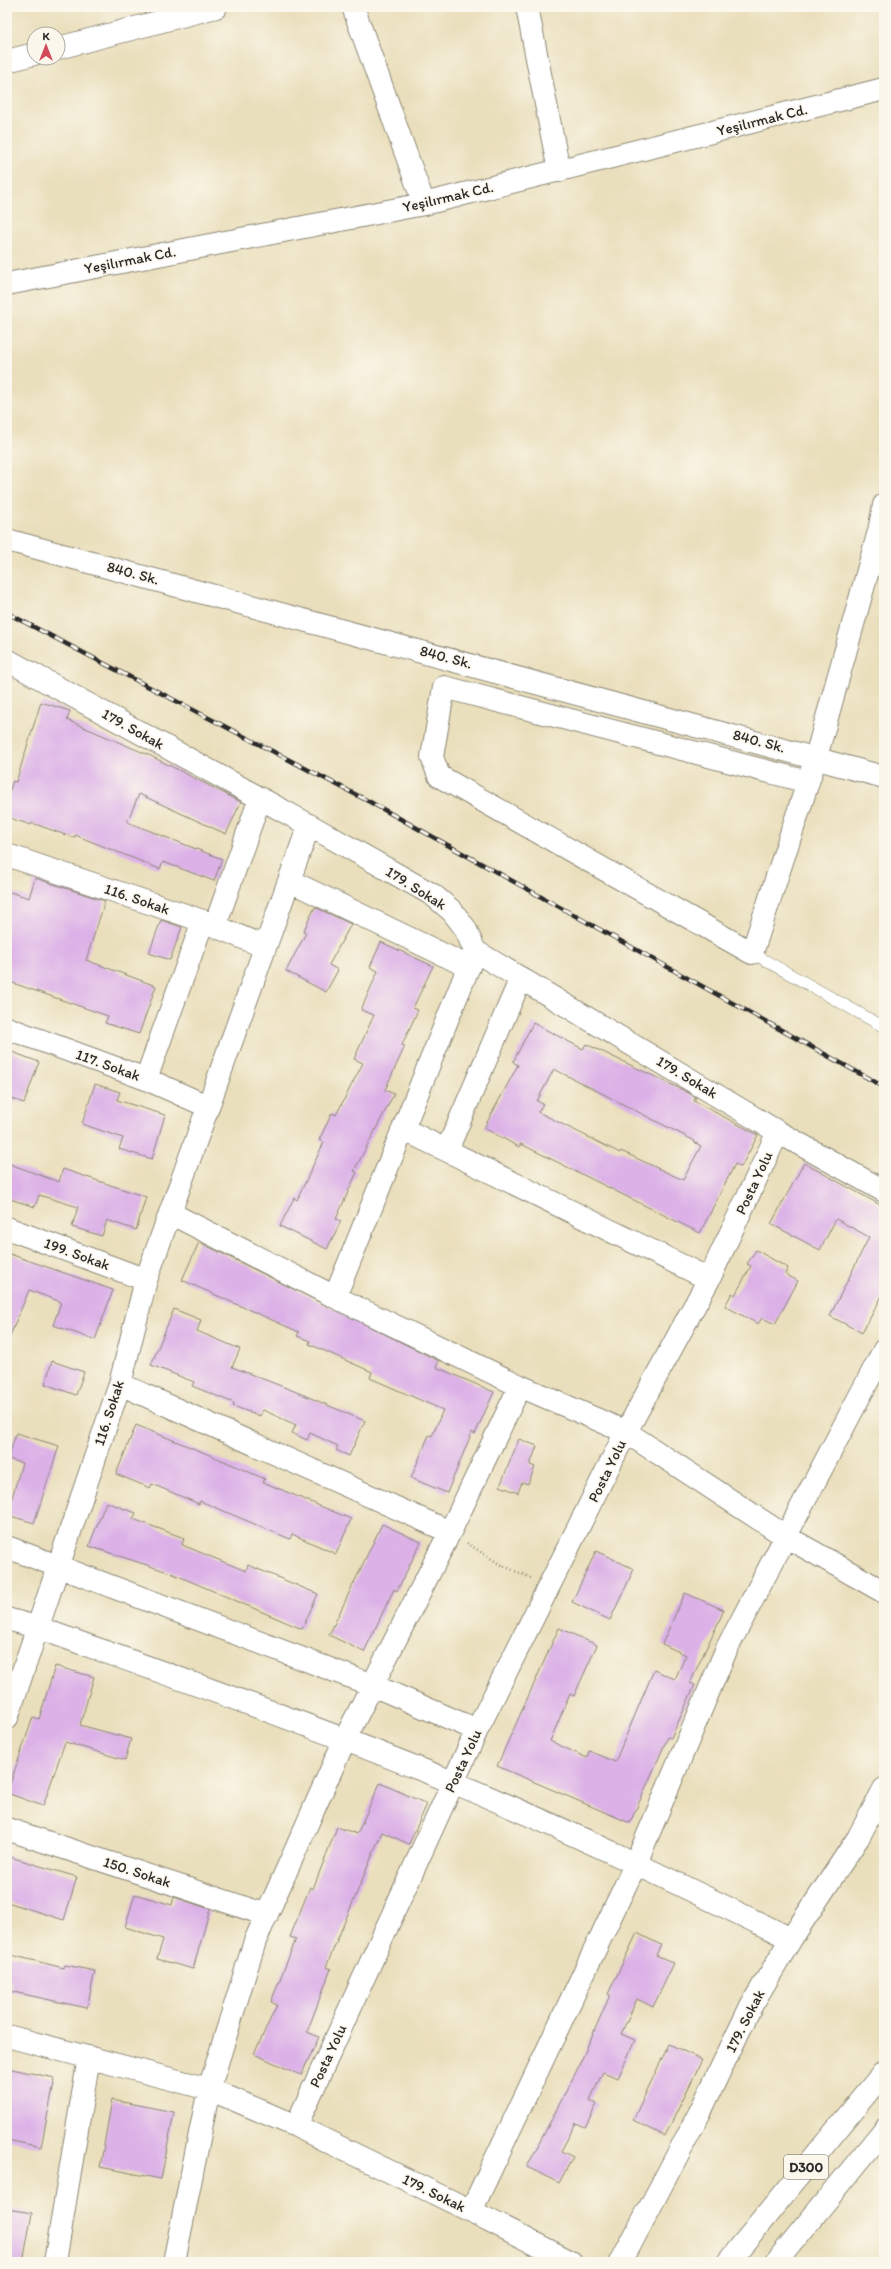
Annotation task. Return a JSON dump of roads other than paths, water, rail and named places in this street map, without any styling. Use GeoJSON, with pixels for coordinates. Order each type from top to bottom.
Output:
{"type":"FeatureCollection","features":[{"type":"Feature","properties":{"kind":"main road"},"geometry":{"type":"LineString","coordinates":[[66,46],[216,7]]}},
{"type":"Feature","properties":{"kind":"main road"},"geometry":{"type":"LineString","coordinates":[[353,7],[424,204]]}},
{"type":"Feature","properties":{"kind":"main road"},"geometry":{"type":"LineString","coordinates":[[527,7],[559,170]]}},
{"type":"Feature","properties":{"kind":"main road"},"geometry":{"type":"LineString","coordinates":[[7,61],[26,56]]}},
{"type":"Feature","properties":{"kind":"main road","name":"Yeşilırmak Cd."},"geometry":{"type":"LineString","coordinates":[[7,284],[424,204],[884,89]]}},
{"type":"Feature","properties":{"kind":"main road"},"geometry":{"type":"LineString","coordinates":[[808,782],[444,687],[432,757],[438,776],[752,953],[808,782],[816,757],[881,531],[884,505]]}},
{"type":"Feature","properties":{"kind":"main road","name":"840. Sk."},"geometry":{"type":"LineString","coordinates":[[7,540],[816,757],[884,777]]}},
{"type":"Feature","properties":{"kind":"main road","name":"179. Sokak"},"geometry":{"type":"LineString","coordinates":[[7,660],[309,825],[433,895],[452,911],[465,928],[472,959],[521,978],[778,1132],[884,1191]]}},
{"type":"Feature","properties":{"kind":"main road"},"geometry":{"type":"LineString","coordinates":[[146,1079],[260,798]]}},
{"type":"Feature","properties":{"kind":"main road","name":"116. Sokak"},"geometry":{"type":"LineString","coordinates":[[7,1718],[36,1627],[120,1384],[146,1280],[207,1106],[290,881],[309,825]]}},
{"type":"Feature","properties":{"kind":"main road","name":"116. Sokak"},"geometry":{"type":"LineString","coordinates":[[7,855],[209,924],[265,947]]}},
{"type":"Feature","properties":{"kind":"main road"},"geometry":{"type":"LineString","coordinates":[[290,881],[472,959],[335,1297]]}},
{"type":"Feature","properties":{"kind":"main road"},"geometry":{"type":"LineString","coordinates":[[448,1150],[521,978]]}},
{"type":"Feature","properties":{"kind":"main road","name":"117. Sokak"},"geometry":{"type":"LineString","coordinates":[[7,1028],[146,1079],[207,1106]]}},
{"type":"Feature","properties":{"kind":"main road"},"geometry":{"type":"LineString","coordinates":[[403,1129],[709,1279]]}},
{"type":"Feature","properties":{"kind":"main road","name":"Posta Yolu"},"geometry":{"type":"LineString","coordinates":[[296,2126],[477,1730],[626,1432],[709,1279],[778,1132]]}},
{"type":"Feature","properties":{"kind":"main road"},"geometry":{"type":"LineString","coordinates":[[170,1213],[335,1297],[520,1386],[626,1432],[785,1536],[884,1592]]}},
{"type":"Feature","properties":{"kind":"main road","name":"199. Sokak"},"geometry":{"type":"LineString","coordinates":[[7,1228],[146,1280]]}},
{"type":"Feature","properties":{"kind":"main road"},"geometry":{"type":"LineString","coordinates":[[471,2211],[636,1863],[727,1648],[884,1350]]}},
{"type":"Feature","properties":{"kind":"main road"},"geometry":{"type":"LineString","coordinates":[[120,1384],[450,1532]]}},
{"type":"Feature","properties":{"kind":"main road"},"geometry":{"type":"LineString","coordinates":[[174,2262],[209,2089],[255,1941],[345,1739],[450,1532],[520,1386]]}},
{"type":"Feature","properties":{"kind":"main road"},"geometry":{"type":"LineString","coordinates":[[7,1547],[372,1685],[477,1730]]}},
{"type":"Feature","properties":{"kind":"main road"},"geometry":{"type":"LineString","coordinates":[[7,1619],[36,1627],[345,1739],[454,1782],[636,1863],[791,1939]]}},
{"type":"Feature","properties":{"kind":"main road","name":"179. Sokak"},"geometry":{"type":"LineString","coordinates":[[621,2262],[699,2114],[751,2006],[791,1939],[858,1838],[884,1789]]}},
{"type":"Feature","properties":{"kind":"main road","name":"150. Sokak"},"geometry":{"type":"LineString","coordinates":[[7,1829],[267,1915]]}},
{"type":"Feature","properties":{"kind":"main road"},"geometry":{"type":"LineString","coordinates":[[7,2036],[209,2089],[296,2126]]}},
{"type":"Feature","properties":{"kind":"main road"},"geometry":{"type":"LineString","coordinates":[[55,2262],[89,2057]]}},
{"type":"Feature","properties":{"kind":"main road","name":"D300"},"geometry":{"type":"LineString","coordinates":[[728,2262],[884,2072]]}},
{"type":"Feature","properties":{"kind":"main road","name":"179. Sokak"},"geometry":{"type":"LineString","coordinates":[[296,2126],[471,2211],[571,2262]]}},
{"type":"Feature","properties":{"kind":"main road","name":"D300"},"geometry":{"type":"LineString","coordinates":[[776,2262],[884,2130]]}},
{"type":"Feature","properties":{"kind":"lane"},"geometry":{"type":"LineString","coordinates":[[752,953],[884,1027]]}},
{"type":"Feature","properties":{"kind":"railway"},"geometry":{"type":"LineString","coordinates":[[7,613],[370,802],[884,1087]]}}]}
